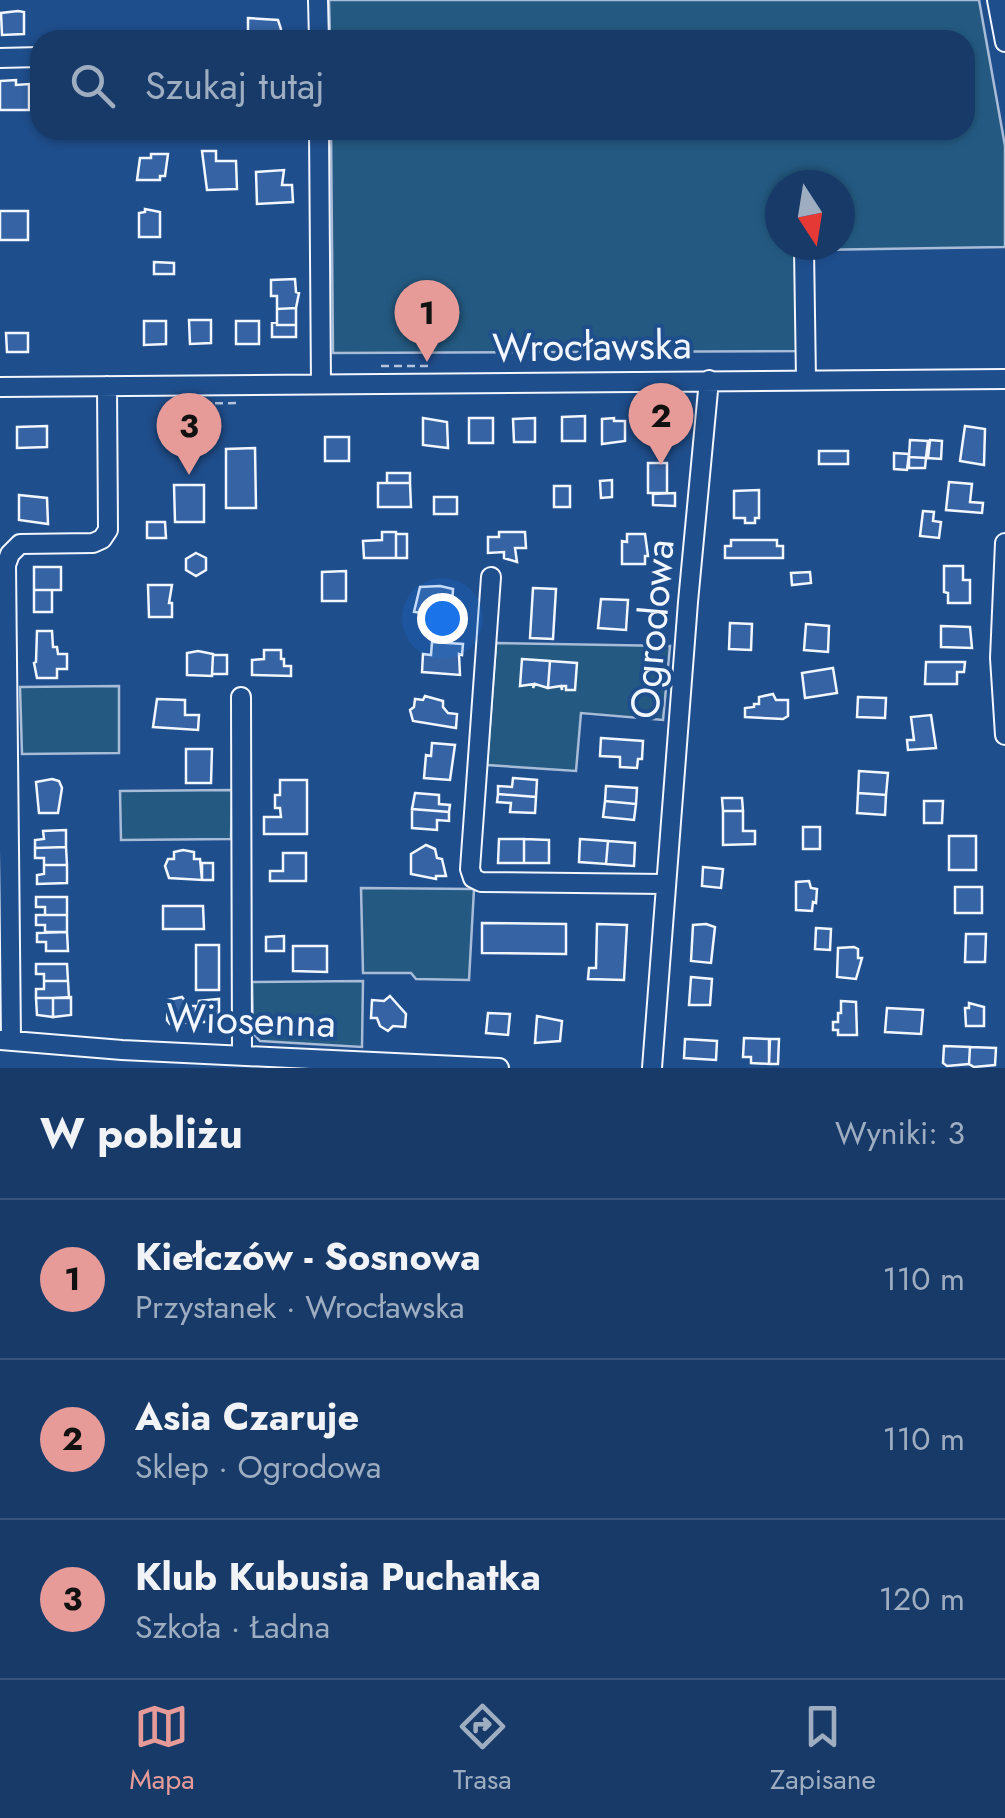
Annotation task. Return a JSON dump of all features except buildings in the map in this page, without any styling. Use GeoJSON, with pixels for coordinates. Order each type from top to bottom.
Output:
{"type":"FeatureCollection","features":[{"type":"Feature","properties":{"kind":"street"},"geometry":{"type":"LineString","coordinates":[[318,0],[319,30]]}},
{"type":"Feature","properties":{"kind":"street"},"geometry":{"type":"LineString","coordinates":[[997,0],[1005,42]]}},
{"type":"Feature","properties":{"kind":"street"},"geometry":{"type":"LineString","coordinates":[[0,58],[30,57]]}},
{"type":"Feature","properties":{"kind":"street"},"geometry":{"type":"LineString","coordinates":[[319,140],[321,384]]}},
{"type":"Feature","properties":{"kind":"street"},"geometry":{"type":"LineString","coordinates":[[804,260],[806,380]]}},
{"type":"Feature","properties":{"kind":"street","name":"Wrocławska"},"geometry":{"type":"LineString","coordinates":[[0,388],[1005,378]]}},
{"type":"Feature","properties":{"kind":"street","name":"Ogrodowa"},"geometry":{"type":"LineString","coordinates":[[652,1068],[709,380]]}},
{"type":"Feature","properties":{"kind":"street"},"geometry":{"type":"LineString","coordinates":[[6,1040],[6,565],[20,544],[93,543],[108,530],[107,386]]}},
{"type":"Feature","properties":{"kind":"street"},"geometry":{"type":"LineString","coordinates":[[1005,544],[1000,658],[1005,734]]}},
{"type":"Feature","properties":{"kind":"street"},"geometry":{"type":"LineString","coordinates":[[491,577],[470,869],[473,878],[481,882],[665,884]]}},
{"type":"Feature","properties":{"kind":"street"},"geometry":{"type":"LineString","coordinates":[[240,697],[242,1054]]}},
{"type":"Feature","properties":{"kind":"street","name":"Wiosenna"},"geometry":{"type":"LineString","coordinates":[[6,1040],[122,1059],[242,1054],[273,1062],[499,1068]]}},
{"type":"Feature","properties":{"kind":"shaded area"},"geometry":{"type":"Polygon","coordinates":[[[329,0],[979,0],[1005,146],[1005,247],[855,249],[855,170],[765,170],[765,260],[813,260],[813,351],[333,353],[331,140],[975,140],[975,30],[330,30],[329,0]]]}},
{"type":"Feature","properties":{"kind":"shaded area"},"geometry":{"type":"Polygon","coordinates":[[[496,643],[670,646],[663,720],[581,713],[576,771],[487,765],[496,643]]]}},
{"type":"Feature","properties":{"kind":"shaded area"},"geometry":{"type":"Polygon","coordinates":[[[119,686],[119,753],[22,754],[20,687],[119,686]]]}},
{"type":"Feature","properties":{"kind":"shaded area"},"geometry":{"type":"Polygon","coordinates":[[[232,790],[231,839],[121,840],[120,791],[232,790]]]}},
{"type":"Feature","properties":{"kind":"shaded area"},"geometry":{"type":"Polygon","coordinates":[[[361,888],[474,889],[469,980],[416,979],[411,973],[363,973],[361,888]]]}},
{"type":"Feature","properties":{"kind":"shaded area"},"geometry":{"type":"Polygon","coordinates":[[[363,981],[362,1047],[260,1041],[253,1033],[252,982],[363,981]]]}},
{"type":"Feature","properties":{"kind":"place","name":"Kiełczów - Sosnowa"},"geometry":{"type":"Point","coordinates":[427,362]}},
{"type":"Feature","properties":{"kind":"place","name":"Asia Czaruje"},"geometry":{"type":"Point","coordinates":[661,465]}},
{"type":"Feature","properties":{"kind":"place","name":"Klub Kubusia Puchatka"},"geometry":{"type":"Point","coordinates":[189,475]}}]}
